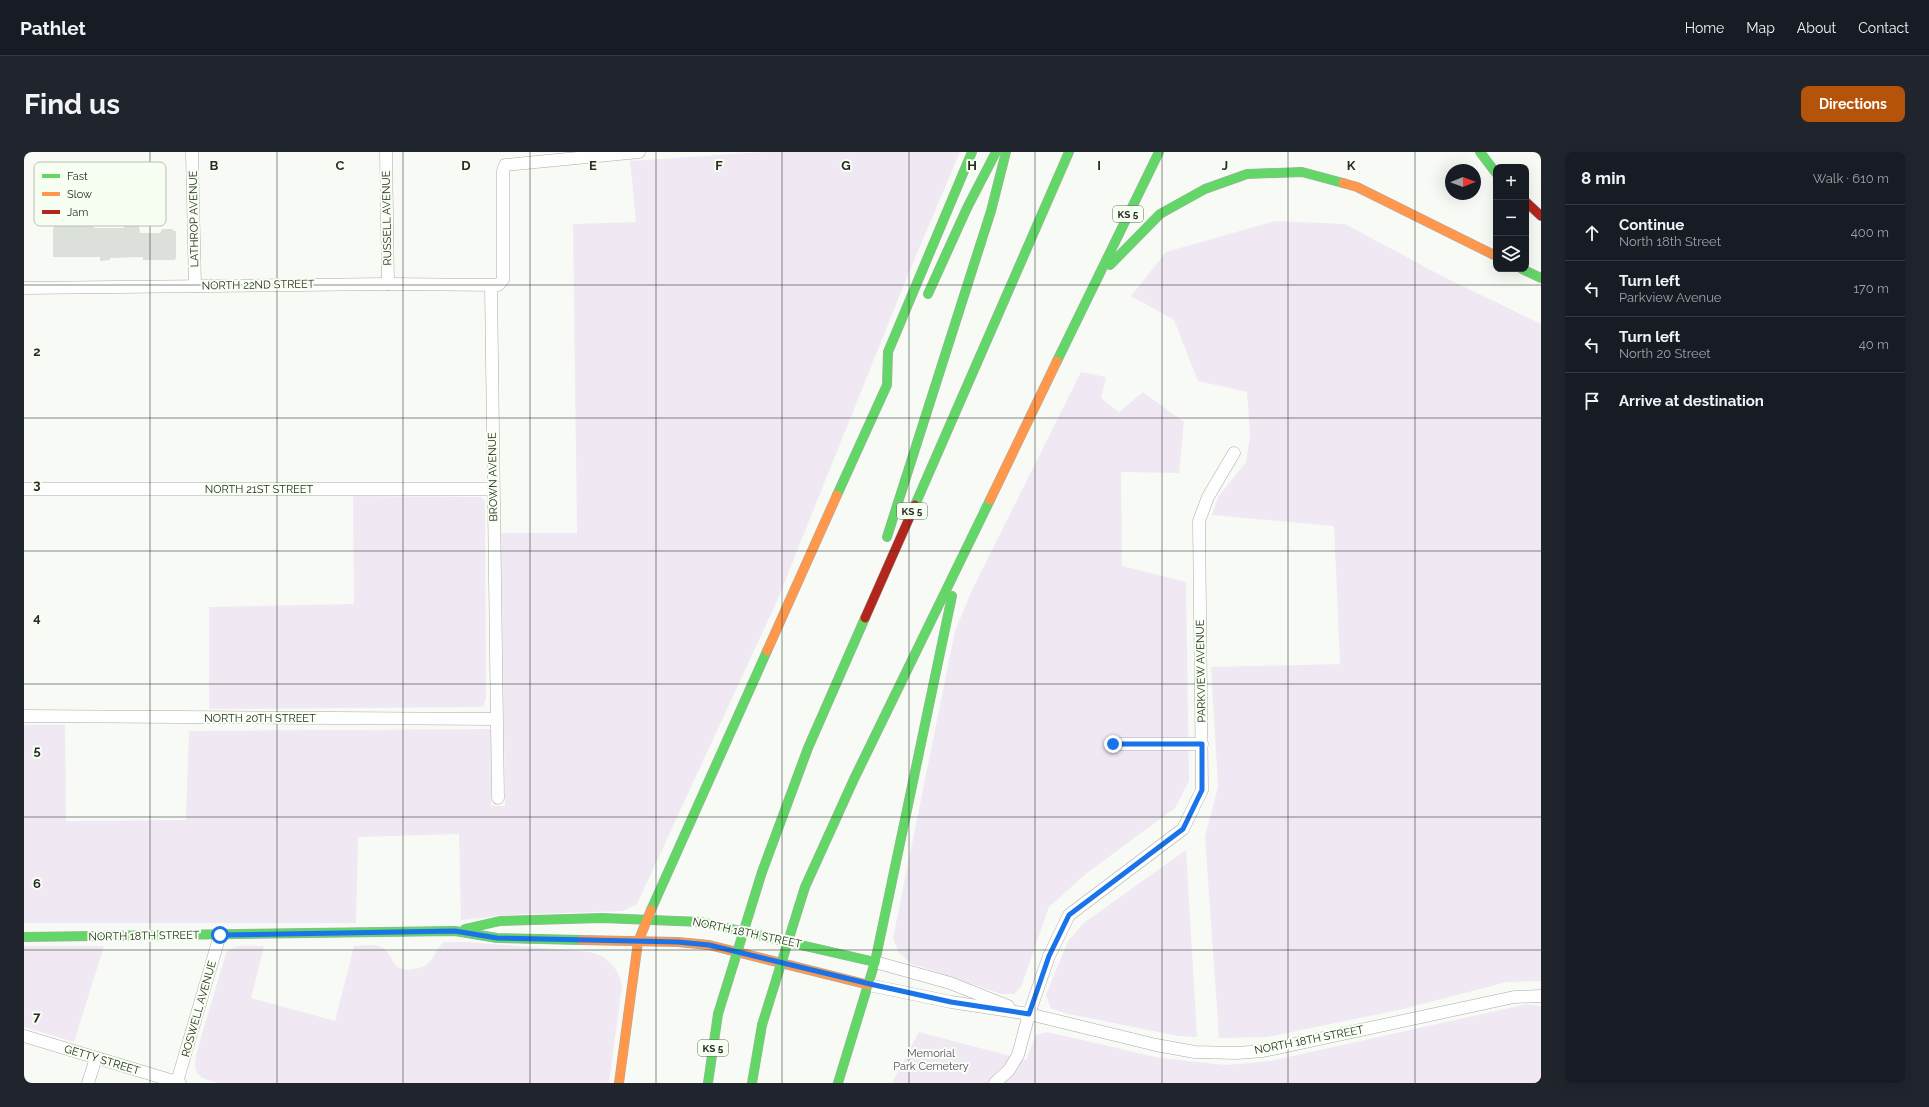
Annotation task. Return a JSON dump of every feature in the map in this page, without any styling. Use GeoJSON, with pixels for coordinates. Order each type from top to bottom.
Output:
{"type":"FeatureCollection","features":[{"type":"Feature","properties":{"kind":"main road"},"geometry":{"type":"LineString","coordinates":[[887,385],[888,352],[972,152]]}},
{"type":"Feature","properties":{"kind":"main road"},"geometry":{"type":"LineString","coordinates":[[926,300],[967,208],[996,152]]}},
{"type":"Feature","properties":{"kind":"main road"},"geometry":{"type":"LineString","coordinates":[[884,546],[991,210],[1006,152]]}},
{"type":"Feature","properties":{"kind":"main road","name":"KS 5"},"geometry":{"type":"LineString","coordinates":[[708,1083],[718,1014],[762,872],[808,748],[1069,152]]}},
{"type":"Feature","properties":{"kind":"main road","name":"KS 5"},"geometry":{"type":"LineString","coordinates":[[752,1083],[762,1025],[805,886],[821,854],[854,779],[1158,152]]}},
{"type":"Feature","properties":{"kind":"main road"},"geometry":{"type":"LineString","coordinates":[[1480,152],[1493,169]]}},
{"type":"Feature","properties":{"kind":"main road"},"geometry":{"type":"LineString","coordinates":[[1098,277],[1160,214],[1205,189],[1247,174],[1302,172],[1357,187],[1493,255]]}},
{"type":"Feature","properties":{"kind":"main road"},"geometry":{"type":"LineString","coordinates":[[1529,205],[1541,216]]}},
{"type":"Feature","properties":{"kind":"main road"},"geometry":{"type":"LineString","coordinates":[[1528,272],[1541,278]]}},
{"type":"Feature","properties":{"kind":"main road"},"geometry":{"type":"LineString","coordinates":[[619,1083],[638,942],[647,918],[896,364]]}},
{"type":"Feature","properties":{"kind":"main road"},"geometry":{"type":"LineString","coordinates":[[851,649],[880,561]]}},
{"type":"Feature","properties":{"kind":"main road"},"geometry":{"type":"LineString","coordinates":[[838,1083],[870,984],[959,562]]}},
{"type":"Feature","properties":{"kind":"main road","name":"NORTH 18TH STREET"},"geometry":{"type":"LineString","coordinates":[[455,931],[500,921],[647,918],[701,922],[875,962]]}},
{"type":"Feature","properties":{"kind":"main road","name":"NORTH 18TH STREET"},"geometry":{"type":"LineString","coordinates":[[24,937],[455,931],[497,938],[678,942],[709,945],[870,984]]}},
{"type":"Feature","properties":{"kind":"street","name":"LATHROP AVENUE"},"geometry":{"type":"LineString","coordinates":[[192,152],[195,286]]}},
{"type":"Feature","properties":{"kind":"street","name":"RUSSELL AVENUE"},"geometry":{"type":"LineString","coordinates":[[386,152],[388,284]]}},
{"type":"Feature","properties":{"kind":"street"},"geometry":{"type":"LineString","coordinates":[[491,286],[498,286],[503,280],[503,170],[506,165],[639,152]]}},
{"type":"Feature","properties":{"kind":"street","name":"NORTH 22ND STREET"},"geometry":{"type":"LineString","coordinates":[[24,288],[388,284],[491,286]]}},
{"type":"Feature","properties":{"kind":"street","name":"BROWN AVENUE"},"geometry":{"type":"LineString","coordinates":[[491,286],[498,798]]}},
{"type":"Feature","properties":{"kind":"street","name":"PARKVIEW AVENUE"},"geometry":{"type":"LineString","coordinates":[[995,1083],[1009,1070],[1018,1055],[1029,1014],[1049,956],[1069,915],[1183,829],[1202,790],[1199,521],[1208,497],[1234,453]]}},
{"type":"Feature","properties":{"kind":"street","name":"NORTH 21ST STREET"},"geometry":{"type":"LineString","coordinates":[[24,489],[493,489]]}},
{"type":"Feature","properties":{"kind":"street","name":"NORTH 20TH STREET"},"geometry":{"type":"LineString","coordinates":[[24,716],[496,719]]}},
{"type":"Feature","properties":{"kind":"street"},"geometry":{"type":"LineString","coordinates":[[1113,744],[1202,744]]}},
{"type":"Feature","properties":{"kind":"street","name":"ROSWELL AVENUE"},"geometry":{"type":"LineString","coordinates":[[179,1083],[220,935]]}},
{"type":"Feature","properties":{"kind":"street","name":"NORTH 18TH STREET"},"geometry":{"type":"LineString","coordinates":[[875,962],[950,984],[1029,1014]]}},
{"type":"Feature","properties":{"kind":"street","name":"NORTH 18TH STREET"},"geometry":{"type":"LineString","coordinates":[[870,984],[951,1002],[1029,1014],[1179,1049],[1195,1052],[1237,1053],[1263,1051],[1514,997],[1541,996]]}},
{"type":"Feature","properties":{"kind":"street","name":"GETTY STREET"},"geometry":{"type":"LineString","coordinates":[[24,1036],[179,1083]]}},
{"type":"Feature","properties":{"kind":"street"},"geometry":{"type":"LineString","coordinates":[[88,1083],[96,1058]]}},
{"type":"Feature","properties":{"kind":"green space"},"geometry":{"type":"Polygon","coordinates":[[[765,152],[960,152],[907,277],[777,601],[637,904],[623,911],[507,915],[461,920],[459,834],[358,837],[356,923],[24,923],[24,725],[65,725],[66,821],[186,820],[189,731],[491,729],[491,806],[505,806],[501,533],[577,533],[573,224],[636,222],[630,161],[765,152]]]}},
{"type":"Feature","properties":{"kind":"green space"},"geometry":{"type":"Polygon","coordinates":[[[1275,221],[1345,224],[1442,276],[1541,324],[1541,981],[1507,982],[1403,1009],[1267,1037],[1219,1038],[1205,837],[1218,787],[1211,667],[1340,664],[1334,526],[1212,515],[1218,497],[1246,462],[1250,436],[1247,392],[1198,381],[1174,320],[1131,296],[1166,252],[1275,221]]]}},
{"type":"Feature","properties":{"kind":"green space"},"geometry":{"type":"Polygon","coordinates":[[[1081,372],[1106,377],[1101,398],[1119,412],[1143,392],[1184,422],[1179,473],[1121,472],[1122,566],[1186,582],[1189,781],[1175,808],[1087,873],[1049,907],[1021,987],[1014,994],[1001,994],[912,964],[899,953],[893,938],[955,631],[972,590],[1081,372]]]}},
{"type":"Feature","properties":{"kind":"green space"},"geometry":{"type":"Polygon","coordinates":[[[353,496],[481,497],[485,501],[486,699],[483,707],[209,709],[209,607],[354,604],[353,496]]]}},
{"type":"Feature","properties":{"kind":"green space"},"geometry":{"type":"Polygon","coordinates":[[[1186,850],[1197,1037],[1178,1036],[1064,1013],[1051,1008],[1046,995],[1068,941],[1085,922],[1186,850]]]}},
{"type":"Feature","properties":{"kind":"green space"},"geometry":{"type":"Polygon","coordinates":[[[444,942],[468,942],[590,952],[611,963],[620,978],[622,985],[609,1083],[217,1083],[204,1079],[197,1073],[195,1065],[197,1051],[226,953],[230,950],[239,946],[264,946],[251,998],[335,1021],[354,946],[379,946],[388,953],[396,965],[400,968],[413,969],[425,966],[431,961],[439,947],[444,942]]]}},
{"type":"Feature","properties":{"kind":"green space"},"geometry":{"type":"Polygon","coordinates":[[[24,946],[104,946],[74,1042],[24,1027],[24,946]]]}},
{"type":"Feature","properties":{"kind":"green space","name":"Memorial Park Cemetery"},"geometry":{"type":"Polygon","coordinates":[[[1527,1004],[1541,1006],[1541,1083],[892,1083],[919,1032],[1026,1060],[1036,1035],[1047,1032],[1160,1058],[1226,1065],[1270,1061],[1527,1004]]]}},
{"type":"Feature","properties":{"kind":"building"},"geometry":{"type":"Polygon","coordinates":[[[54,226],[124,228],[124,226],[139,226],[140,233],[160,233],[162,229],[173,229],[173,231],[176,231],[176,257],[175,260],[143,260],[143,257],[110,258],[110,260],[100,261],[100,257],[53,257],[54,226]]]}},
{"type":"Feature","properties":{"kind":"traffic: fast"},"geometry":{"type":"LineString","coordinates":[[837,495],[887,385],[888,352],[972,152]]}},
{"type":"Feature","properties":{"kind":"traffic: fast"},"geometry":{"type":"LineString","coordinates":[[928,294],[967,208],[996,152]]}},
{"type":"Feature","properties":{"kind":"traffic: fast"},"geometry":{"type":"LineString","coordinates":[[887,537],[991,211],[1006,152]]}},
{"type":"Feature","properties":{"kind":"traffic: fast"},"geometry":{"type":"LineString","coordinates":[[915,505],[1069,152]]}},
{"type":"Feature","properties":{"kind":"traffic: fast"},"geometry":{"type":"LineString","coordinates":[[1057,361],[1159,152]]}},
{"type":"Feature","properties":{"kind":"traffic: fast"},"geometry":{"type":"LineString","coordinates":[[1480,152],[1493,169]]}},
{"type":"Feature","properties":{"kind":"traffic: fast"},"geometry":{"type":"LineString","coordinates":[[1110,265],[1160,214],[1205,189],[1247,174],[1302,172],[1343,183]]}},
{"type":"Feature","properties":{"kind":"traffic: fast"},"geometry":{"type":"LineString","coordinates":[[1528,272],[1541,278]]}},
{"type":"Feature","properties":{"kind":"traffic: fast"},"geometry":{"type":"LineString","coordinates":[[805,887],[854,779],[990,500]]}},
{"type":"Feature","properties":{"kind":"traffic: fast"},"geometry":{"type":"LineString","coordinates":[[838,1083],[875,962],[952,596]]}},
{"type":"Feature","properties":{"kind":"traffic: fast"},"geometry":{"type":"LineString","coordinates":[[762,872],[808,748],[865,618]]}},
{"type":"Feature","properties":{"kind":"traffic: fast"},"geometry":{"type":"LineString","coordinates":[[651,910],[767,651]]}},
{"type":"Feature","properties":{"kind":"traffic: fast"},"geometry":{"type":"LineString","coordinates":[[718,1014],[762,872]]}},
{"type":"Feature","properties":{"kind":"traffic: fast"},"geometry":{"type":"LineString","coordinates":[[762,1025],[805,887]]}},
{"type":"Feature","properties":{"kind":"traffic: fast"},"geometry":{"type":"LineString","coordinates":[[465,929],[500,921],[602,918],[701,922],[875,962]]}},
{"type":"Feature","properties":{"kind":"traffic: fast"},"geometry":{"type":"LineString","coordinates":[[24,937],[455,931],[497,938],[581,940]]}},
{"type":"Feature","properties":{"kind":"traffic: fast"},"geometry":{"type":"LineString","coordinates":[[708,1083],[718,1014]]}},
{"type":"Feature","properties":{"kind":"traffic: fast"},"geometry":{"type":"LineString","coordinates":[[752,1083],[762,1025]]}},
{"type":"Feature","properties":{"kind":"traffic: slow"},"geometry":{"type":"LineString","coordinates":[[1343,183],[1357,187],[1493,255]]}},
{"type":"Feature","properties":{"kind":"traffic: slow"},"geometry":{"type":"LineString","coordinates":[[990,500],[1057,361]]}},
{"type":"Feature","properties":{"kind":"traffic: slow"},"geometry":{"type":"LineString","coordinates":[[767,651],[837,495]]}},
{"type":"Feature","properties":{"kind":"traffic: slow"},"geometry":{"type":"LineString","coordinates":[[619,1083],[638,942],[651,910]]}},
{"type":"Feature","properties":{"kind":"traffic: slow"},"geometry":{"type":"LineString","coordinates":[[581,940],[678,942],[709,945],[869,985]]}},
{"type":"Feature","properties":{"kind":"traffic: jam"},"geometry":{"type":"LineString","coordinates":[[1529,205],[1541,216]]}},
{"type":"Feature","properties":{"kind":"traffic: jam"},"geometry":{"type":"LineString","coordinates":[[865,618],[915,505]]}},
{"type":"Feature","properties":{"kind":"route"},"geometry":{"type":"LineString","coordinates":[[220,935],[455,931],[497,938],[678,942],[709,945],[951,1002],[1029,1014],[1049,956],[1069,915],[1183,829],[1202,790],[1202,744],[1113,744]]}}]}
